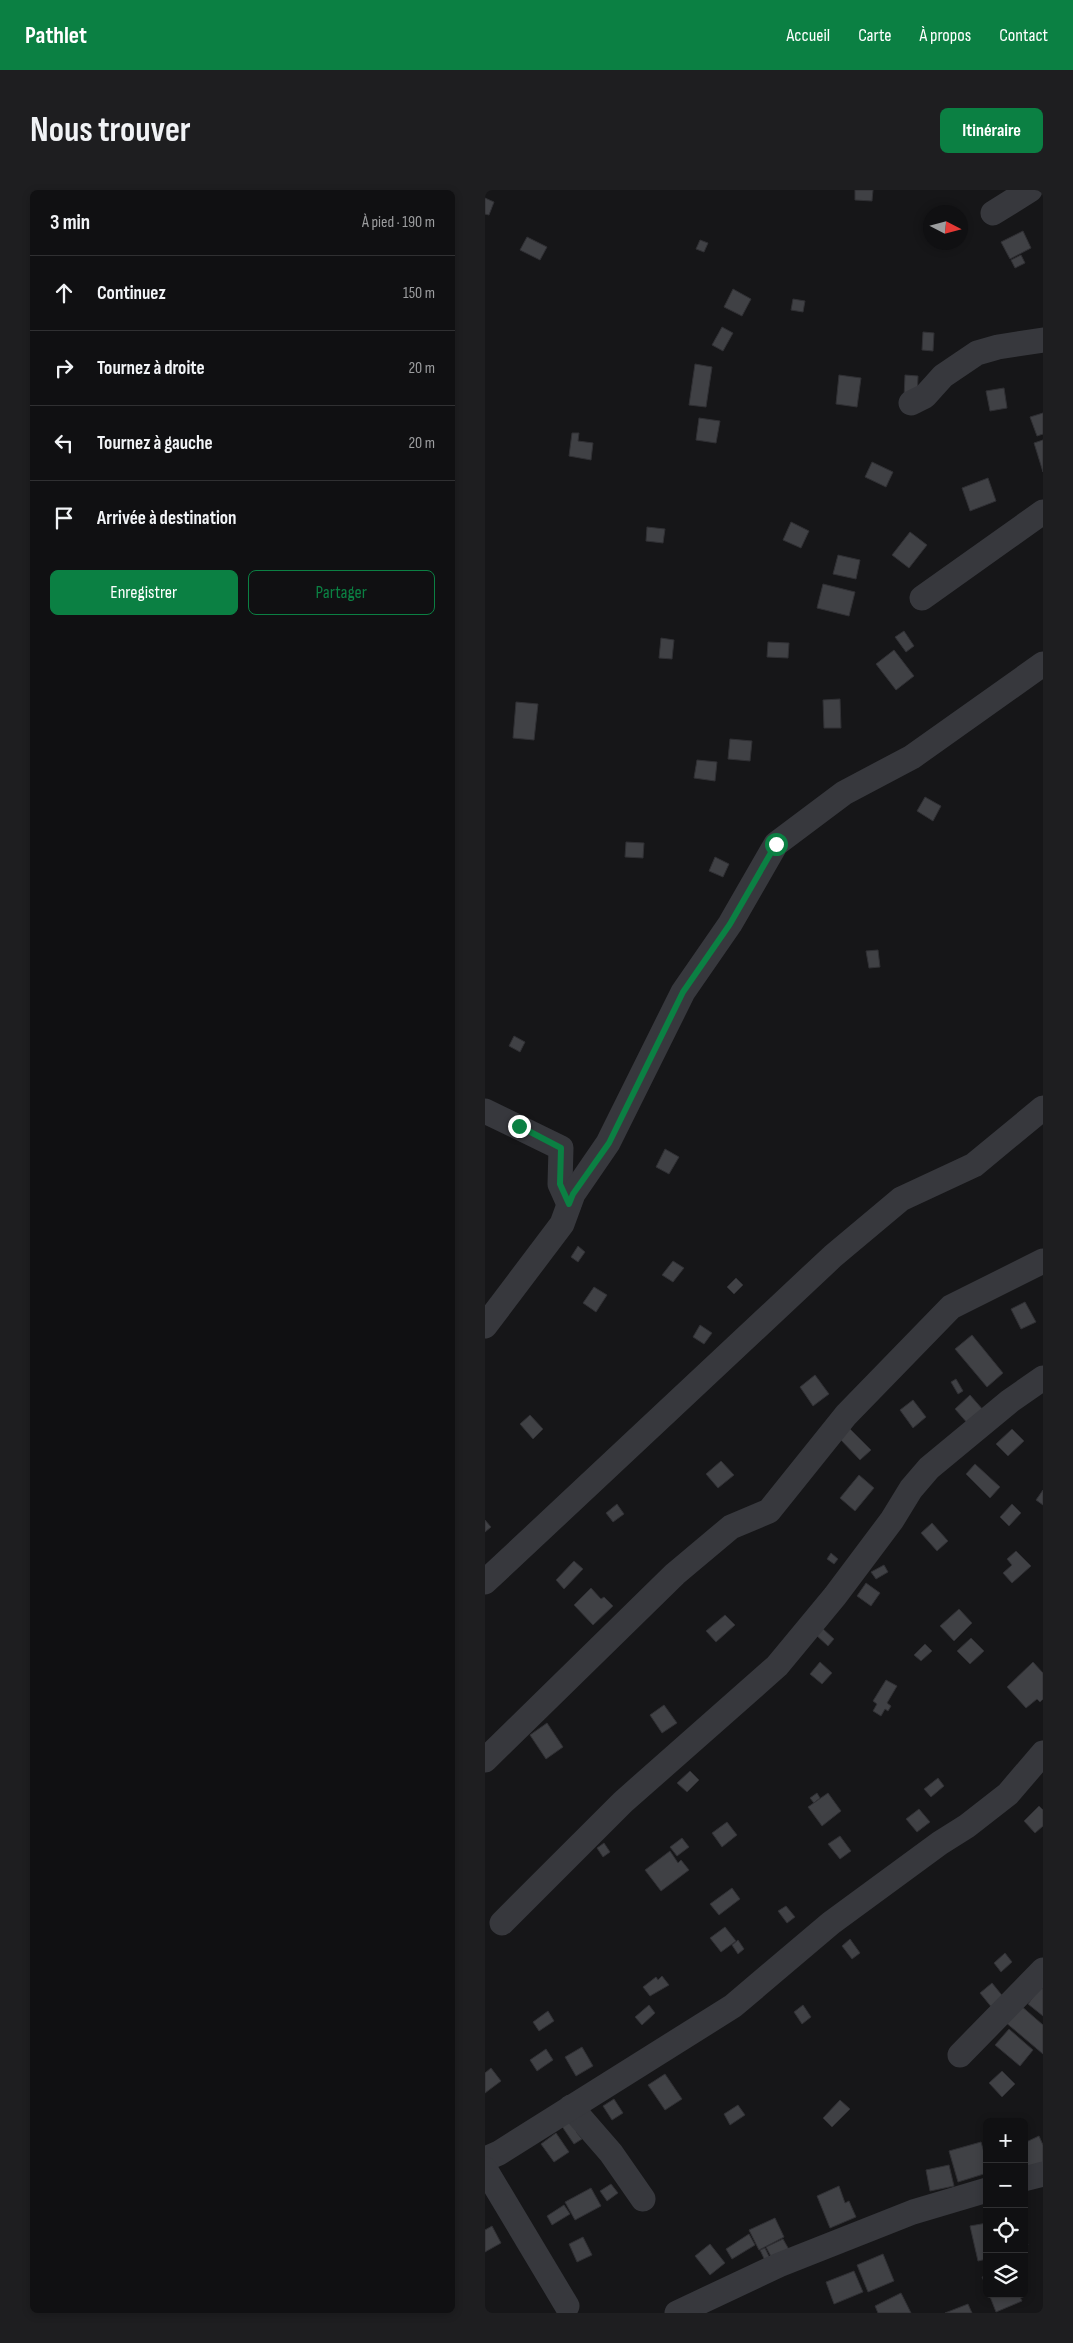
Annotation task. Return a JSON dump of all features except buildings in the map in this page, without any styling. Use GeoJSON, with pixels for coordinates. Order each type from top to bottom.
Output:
{"type":"FeatureCollection","features":[{"type":"Feature","properties":{"kind":"street"},"geometry":{"type":"LineString","coordinates":[[993,214],[1030,190]]}},
{"type":"Feature","properties":{"kind":"street"},"geometry":{"type":"LineString","coordinates":[[911,403],[925,396],[943,376],[977,353],[998,347],[1043,340]]}},
{"type":"Feature","properties":{"kind":"street"},"geometry":{"type":"LineString","coordinates":[[922,598],[1043,512]]}},
{"type":"Feature","properties":{"kind":"street"},"geometry":{"type":"LineString","coordinates":[[485,1326],[562,1224],[573,1194],[609,1143],[683,992],[730,924],[776,844],[844,793],[912,757],[1043,664]]}},
{"type":"Feature","properties":{"kind":"street"},"geometry":{"type":"LineString","coordinates":[[485,1582],[840,1249],[901,1199],[974,1165],[1043,1108]]}},
{"type":"Feature","properties":{"kind":"street"},"geometry":{"type":"LineString","coordinates":[[485,1111],[561,1148],[560,1184],[569,1204]]}},
{"type":"Feature","properties":{"kind":"street"},"geometry":{"type":"LineString","coordinates":[[485,1760],[675,1574],[731,1527],[769,1511],[846,1415],[951,1307],[1043,1261]]}},
{"type":"Feature","properties":{"kind":"street"},"geometry":{"type":"LineString","coordinates":[[502,1923],[623,1802],[777,1666],[835,1596],[892,1520],[911,1489],[929,1468],[1010,1401],[1043,1378]]}},
{"type":"Feature","properties":{"kind":"street"},"geometry":{"type":"LineString","coordinates":[[485,2159],[499,2153],[733,2006],[831,1923],[940,1842],[967,1826],[1008,1794],[1043,1753]]}},
{"type":"Feature","properties":{"kind":"street"},"geometry":{"type":"LineString","coordinates":[[960,2055],[1043,1970]]}},
{"type":"Feature","properties":{"kind":"street"},"geometry":{"type":"LineString","coordinates":[[571,2106],[611,2153],[643,2198]]}},
{"type":"Feature","properties":{"kind":"street"},"geometry":{"type":"LineString","coordinates":[[485,2169],[567,2306]]}},
{"type":"Feature","properties":{"kind":"street"},"geometry":{"type":"LineString","coordinates":[[1028,2178],[1043,2174]]}},
{"type":"Feature","properties":{"kind":"street"},"geometry":{"type":"LineString","coordinates":[[677,2313],[779,2265],[913,2212],[983,2191]]}},
{"type":"Feature","properties":{"kind":"route"},"geometry":{"type":"LineString","coordinates":[[519,1126],[561,1148],[560,1184],[569,1204],[573,1194],[609,1143],[683,992],[730,924],[776,844]]}}]}
